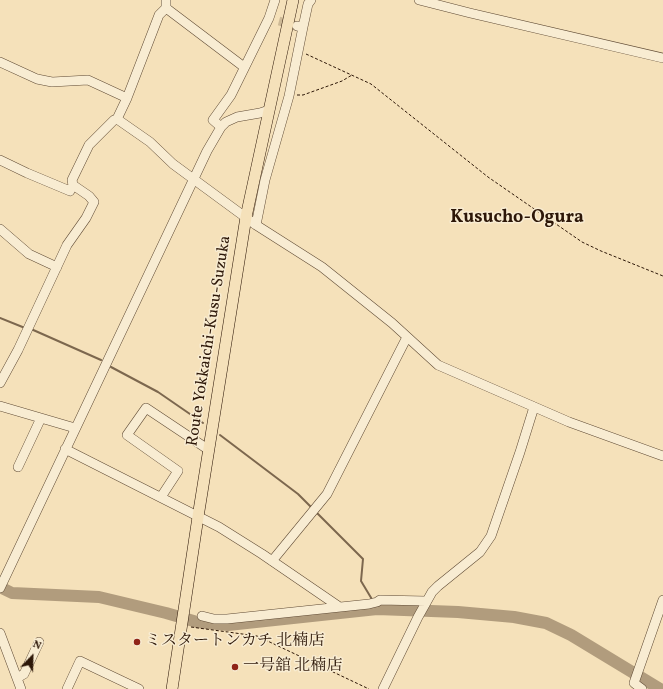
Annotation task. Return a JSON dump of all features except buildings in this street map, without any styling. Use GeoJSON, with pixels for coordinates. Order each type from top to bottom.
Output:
{"type":"FeatureCollection","features":[{"type":"Feature","properties":{"kind":"main road","name":"Route Yokkaichi-Kusu-Suzuka"},"geometry":{"type":"LineString","coordinates":[[172,689],[246,217],[293,0]]}},
{"type":"Feature","properties":{"kind":"street"},"geometry":{"type":"LineString","coordinates":[[221,127],[213,120],[231,95],[269,18],[275,0]]}},
{"type":"Feature","properties":{"kind":"street"},"geometry":{"type":"LineString","coordinates":[[256,224],[265,180],[289,96],[298,51],[300,26],[308,4],[311,0]]}},
{"type":"Feature","properties":{"kind":"street"},"geometry":{"type":"LineString","coordinates":[[419,0],[663,58]]}},
{"type":"Feature","properties":{"kind":"street"},"geometry":{"type":"LineString","coordinates":[[0,160],[70,191],[73,185],[72,180],[89,145],[114,120],[117,119],[127,98],[159,15],[166,4],[244,67]]}},
{"type":"Feature","properties":{"kind":"street"},"geometry":{"type":"LineString","coordinates":[[269,18],[279,20]]}},
{"type":"Feature","properties":{"kind":"street"},"geometry":{"type":"LineString","coordinates":[[0,62],[37,79],[52,82],[88,80],[127,98]]}},
{"type":"Feature","properties":{"kind":"street"},"geometry":{"type":"LineString","coordinates":[[1,586],[193,179],[221,127],[231,119],[269,110]]}},
{"type":"Feature","properties":{"kind":"street"},"geometry":{"type":"LineString","coordinates":[[117,119],[150,142],[173,164],[193,179],[256,224],[322,267],[392,323],[438,365],[600,434],[663,456]]}},
{"type":"Feature","properties":{"kind":"street"},"geometry":{"type":"LineString","coordinates":[[0,383],[67,245],[86,218],[94,202],[73,185]]}},
{"type":"Feature","properties":{"kind":"street"},"geometry":{"type":"LineString","coordinates":[[0,229],[29,254],[57,267]]}},
{"type":"Feature","properties":{"kind":"street"},"geometry":{"type":"LineString","coordinates":[[272,561],[327,494],[407,337]]}},
{"type":"Feature","properties":{"kind":"street"},"geometry":{"type":"LineString","coordinates":[[0,406],[75,428]]}},
{"type":"Feature","properties":{"kind":"street"},"geometry":{"type":"LineString","coordinates":[[384,689],[425,603],[438,586],[480,552],[491,536],[534,407]]}},
{"type":"Feature","properties":{"kind":"street"},"geometry":{"type":"LineString","coordinates":[[161,497],[178,471],[127,436],[146,408],[209,450]]}},
{"type":"Feature","properties":{"kind":"street"},"geometry":{"type":"LineString","coordinates":[[18,467],[41,418]]}},
{"type":"Feature","properties":{"kind":"street"},"geometry":{"type":"LineString","coordinates":[[65,449],[219,527],[338,606]]}},
{"type":"Feature","properties":{"kind":"street"},"geometry":{"type":"LineString","coordinates":[[202,616],[214,619],[227,619],[374,603],[380,600],[425,603]]}},
{"type":"Feature","properties":{"kind":"street"},"geometry":{"type":"LineString","coordinates":[[642,689],[634,683],[663,600]]}},
{"type":"Feature","properties":{"kind":"street"},"geometry":{"type":"LineString","coordinates":[[0,633],[21,689]]}},
{"type":"Feature","properties":{"kind":"street"},"geometry":{"type":"LineString","coordinates":[[17,678],[24,674],[39,642]]}},
{"type":"Feature","properties":{"kind":"street"},"geometry":{"type":"LineString","coordinates":[[67,689],[80,661],[139,689]]}},
{"type":"Feature","properties":{"kind":"path"},"geometry":{"type":"LineString","coordinates":[[298,51],[371,84],[488,178],[582,242],[663,276]]}},
{"type":"Feature","properties":{"kind":"path"},"geometry":{"type":"LineString","coordinates":[[289,96],[303,95],[318,90],[342,81],[352,75]]}},
{"type":"Feature","properties":{"kind":"path"},"geometry":{"type":"LineString","coordinates":[[182,626],[257,636],[369,689]]}},
{"type":"Feature","properties":{"kind":"waterway"},"geometry":{"type":"LineString","coordinates":[[0,318],[25,328]]}},
{"type":"Feature","properties":{"kind":"waterway"},"geometry":{"type":"LineString","coordinates":[[31,329],[101,360]]}},
{"type":"Feature","properties":{"kind":"waterway"},"geometry":{"type":"LineString","coordinates":[[111,367],[158,392],[203,423]]}},
{"type":"Feature","properties":{"kind":"waterway"},"geometry":{"type":"LineString","coordinates":[[220,435],[298,494],[312,508]]}},
{"type":"Feature","properties":{"kind":"waterway"},"geometry":{"type":"LineString","coordinates":[[316,512],[363,559],[361,581],[373,601]]}},
{"type":"Feature","properties":{"kind":"waterway"},"geometry":{"type":"LineString","coordinates":[[0,587],[12,593],[99,597],[197,622],[228,625],[377,609],[458,612],[514,617],[546,623],[571,635],[660,689]]}},
{"type":"Feature","properties":{"kind":"tunnel"},"geometry":{"type":"LineString","coordinates":[[279,21],[294,25]]}},
{"type":"Feature","properties":{"kind":"place","name":"ミスタートンカチ 北楠店"},"geometry":{"type":"Point","coordinates":[137,642]}},
{"type":"Feature","properties":{"kind":"place","name":"一号舘 北楠店"},"geometry":{"type":"Point","coordinates":[235,667]}},
{"type":"Feature","properties":{"kind":"district","name":"Kusucho-Ogura"},"geometry":{"type":"Point","coordinates":[517,219]}}]}
